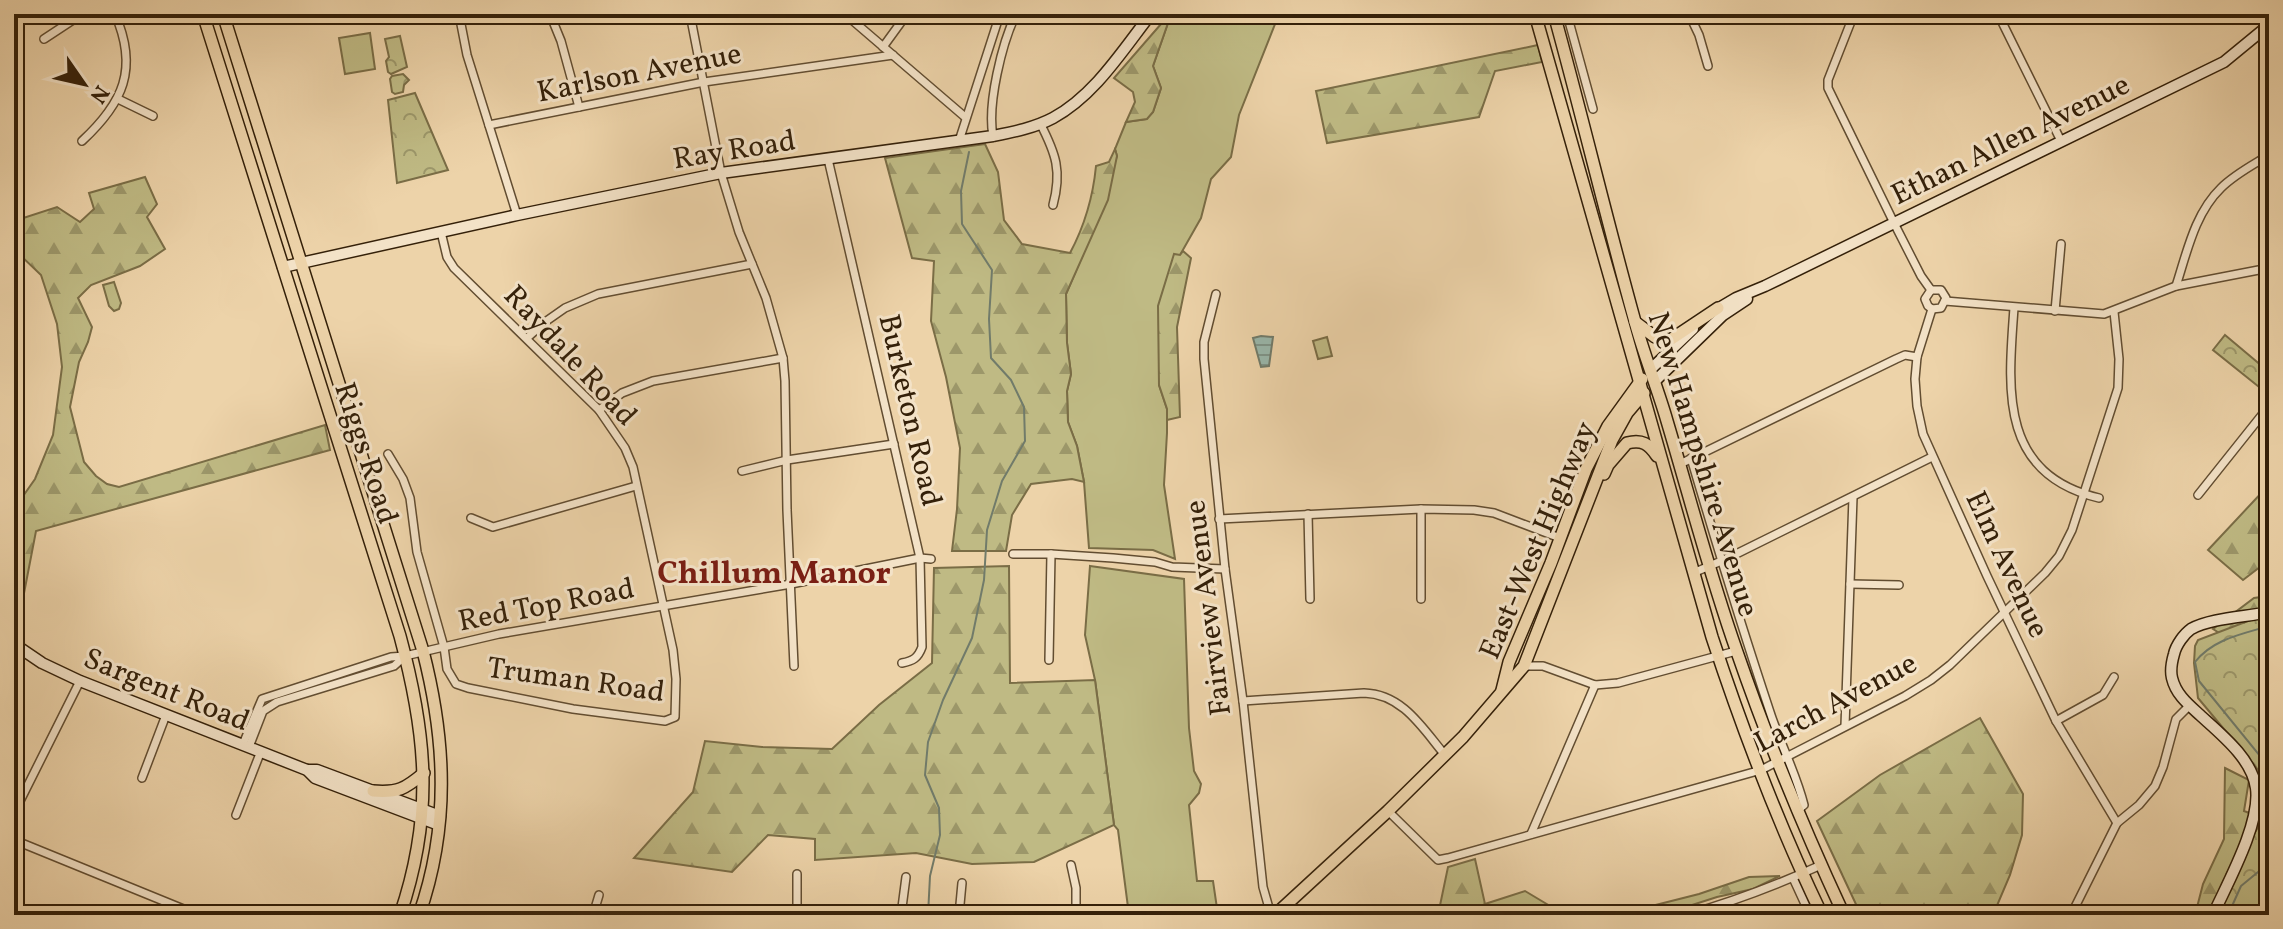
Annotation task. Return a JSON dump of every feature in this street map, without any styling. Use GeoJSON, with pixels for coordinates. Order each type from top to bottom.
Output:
{"type":"FeatureCollection","features":[{"type":"Feature","properties":{"kind":"main road","name":"Riggs Road"},"geometry":{"type":"LineString","coordinates":[[203,14],[415,691],[424,773],[423,814],[414,869],[400,915]]}},
{"type":"Feature","properties":{"kind":"main road","name":"Riggs Road"},"geometry":{"type":"LineString","coordinates":[[223,14],[423,651],[439,723],[442,781],[440,821],[431,874],[419,915]]}},
{"type":"Feature","properties":{"kind":"main road","name":"Ray Road"},"geometry":{"type":"LineString","coordinates":[[283,267],[721,173],[993,136],[1040,123],[1070,106],[1091,88],[1151,14]]}},
{"type":"Feature","properties":{"kind":"main road","name":"New Hampshire Avenue"},"geometry":{"type":"LineString","coordinates":[[1535,14],[1718,656],[1798,876],[1822,915]]}},
{"type":"Feature","properties":{"kind":"main road","name":"New Hampshire Avenue"},"geometry":{"type":"LineString","coordinates":[[1554,14],[1635,322],[1686,461],[1709,568],[1736,651],[1782,759],[1798,810],[1844,915]]}},
{"type":"Feature","properties":{"kind":"main road","name":"Ethan Allen Avenue"},"geometry":{"type":"LineString","coordinates":[[1653,375],[1718,308],[2224,62],[2269,25]]}},
{"type":"Feature","properties":{"kind":"main road","name":"Ethan Allen Avenue"},"geometry":{"type":"LineString","coordinates":[[1653,375],[1723,315],[1765,286]]}},
{"type":"Feature","properties":{"kind":"main road"},"geometry":{"type":"LineString","coordinates":[[1635,322],[1655,337],[1670,340],[1718,308]]}},
{"type":"Feature","properties":{"kind":"main road","name":"East-West Highway"},"geometry":{"type":"LineString","coordinates":[[1500,694],[1509,662],[1586,469],[1608,426],[1653,375]]}},
{"type":"Feature","properties":{"kind":"main road","name":"East-West Highway"},"geometry":{"type":"LineString","coordinates":[[1273,915],[1445,755],[1479,721],[1524,666],[1612,440],[1641,389]]}},
{"type":"Feature","properties":{"kind":"main road"},"geometry":{"type":"LineString","coordinates":[[1590,493],[1627,443],[1645,442],[1662,464]]}},
{"type":"Feature","properties":{"kind":"main road"},"geometry":{"type":"LineString","coordinates":[[2213,915],[2249,832],[2256,812],[2257,791],[2253,776],[2242,758],[2178,693],[2171,668],[2175,648],[2188,631],[2204,624],[2269,612]]}},
{"type":"Feature","properties":{"kind":"main road","name":"Sargent Road"},"geometry":{"type":"LineString","coordinates":[[14,644],[42,663],[80,681],[307,770],[317,770],[373,791],[440,821]]}},
{"type":"Feature","properties":{"kind":"main road","name":"Sargent Road"},"geometry":{"type":"LineString","coordinates":[[307,770],[315,778],[423,814]]}},
{"type":"Feature","properties":{"kind":"main road"},"geometry":{"type":"LineString","coordinates":[[373,791],[391,792],[407,787],[424,773]]}},
{"type":"Feature","properties":{"kind":"street"},"geometry":{"type":"LineString","coordinates":[[44,39],[82,14]]}},
{"type":"Feature","properties":{"kind":"street"},"geometry":{"type":"LineString","coordinates":[[82,141],[105,118],[118,99],[124,80],[124,41],[115,14]]}},
{"type":"Feature","properties":{"kind":"street"},"geometry":{"type":"LineString","coordinates":[[459,14],[467,55],[517,215]]}},
{"type":"Feature","properties":{"kind":"street"},"geometry":{"type":"LineString","coordinates":[[550,14],[561,41],[579,107]]}},
{"type":"Feature","properties":{"kind":"street"},"geometry":{"type":"LineString","coordinates":[[690,14],[721,173],[766,298],[783,358],[794,666]]}},
{"type":"Feature","properties":{"kind":"street"},"geometry":{"type":"LineString","coordinates":[[845,14],[965,117]]}},
{"type":"Feature","properties":{"kind":"street"},"geometry":{"type":"LineString","coordinates":[[883,47],[907,14]]}},
{"type":"Feature","properties":{"kind":"street"},"geometry":{"type":"LineString","coordinates":[[959,141],[1000,14]]}},
{"type":"Feature","properties":{"kind":"street"},"geometry":{"type":"LineString","coordinates":[[993,136],[992,102],[1016,14]]}},
{"type":"Feature","properties":{"kind":"street"},"geometry":{"type":"LineString","coordinates":[[1567,14],[1593,109]]}},
{"type":"Feature","properties":{"kind":"street"},"geometry":{"type":"LineString","coordinates":[[1689,14],[1708,66]]}},
{"type":"Feature","properties":{"kind":"street"},"geometry":{"type":"LineString","coordinates":[[1854,14],[1828,80],[1828,88],[1921,276],[1931,290]]}},
{"type":"Feature","properties":{"kind":"street"},"geometry":{"type":"LineString","coordinates":[[1998,14],[2061,141]]}},
{"type":"Feature","properties":{"kind":"street","name":"Karlson Avenue"},"geometry":{"type":"LineString","coordinates":[[489,125],[704,82],[893,55]]}},
{"type":"Feature","properties":{"kind":"street"},"geometry":{"type":"LineString","coordinates":[[118,99],[153,116]]}},
{"type":"Feature","properties":{"kind":"street"},"geometry":{"type":"LineString","coordinates":[[1040,123],[1056,158],[1059,176],[1053,205]]}},
{"type":"Feature","properties":{"kind":"street"},"geometry":{"type":"LineString","coordinates":[[2176,286],[2198,220],[2208,203],[2238,174],[2269,155]]}},
{"type":"Feature","properties":{"kind":"street","name":"Burketon Road"},"geometry":{"type":"LineString","coordinates":[[828,159],[920,558],[923,643],[917,658],[902,663]]}},
{"type":"Feature","properties":{"kind":"street","name":"Raydale Road"},"geometry":{"type":"LineString","coordinates":[[441,232],[450,263],[599,410],[630,456],[675,662],[676,711]]}},
{"type":"Feature","properties":{"kind":"street"},"geometry":{"type":"LineString","coordinates":[[2055,311],[2061,244]]}},
{"type":"Feature","properties":{"kind":"street"},"geometry":{"type":"LineString","coordinates":[[527,338],[565,308],[598,294],[752,264]]}},
{"type":"Feature","properties":{"kind":"street"},"geometry":{"type":"LineString","coordinates":[[1945,301],[2104,314],[2176,286],[2269,268]]}},
{"type":"Feature","properties":{"kind":"street"},"geometry":{"type":"LineString","coordinates":[[1931,290],[1941,290],[1945,296],[1941,308],[1928,306],[1925,299],[1931,290]]}},
{"type":"Feature","properties":{"kind":"street","name":"Fairview Avenue"},"geometry":{"type":"LineString","coordinates":[[1216,294],[1204,353],[1219,519],[1263,887],[1273,915]]}},
{"type":"Feature","properties":{"kind":"street"},"geometry":{"type":"LineString","coordinates":[[2014,308],[2010,390],[2021,438],[2037,464],[2049,476],[2099,498]]}},
{"type":"Feature","properties":{"kind":"street","name":"Elm Avenue"},"geometry":{"type":"LineString","coordinates":[[1932,309],[1917,357],[1915,379],[1923,434],[2056,721],[2117,823]]}},
{"type":"Feature","properties":{"kind":"street","name":"Larch Avenue"},"geometry":{"type":"LineString","coordinates":[[1388,811],[1438,860],[1761,770],[1931,680],[2045,573],[2059,556],[2072,530],[2118,388],[2119,359],[2114,312]]}},
{"type":"Feature","properties":{"kind":"street"},"geometry":{"type":"LineString","coordinates":[[1782,759],[1722,561],[1686,461],[1896,359],[1905,355],[1917,357]]}},
{"type":"Feature","properties":{"kind":"street"},"geometry":{"type":"LineString","coordinates":[[599,410],[622,393],[653,381],[783,358]]}},
{"type":"Feature","properties":{"kind":"street"},"geometry":{"type":"LineString","coordinates":[[2198,495],[2269,406]]}},
{"type":"Feature","properties":{"kind":"street"},"geometry":{"type":"LineString","coordinates":[[742,471],[787,460],[894,444]]}},
{"type":"Feature","properties":{"kind":"street"},"geometry":{"type":"LineString","coordinates":[[388,454],[410,498],[417,552],[444,647]]}},
{"type":"Feature","properties":{"kind":"street"},"geometry":{"type":"LineString","coordinates":[[1693,573],[1709,568],[1932,457]]}},
{"type":"Feature","properties":{"kind":"street"},"geometry":{"type":"LineString","coordinates":[[471,518],[493,527],[636,486]]}},
{"type":"Feature","properties":{"kind":"street"},"geometry":{"type":"LineString","coordinates":[[1845,726],[1853,497]]}},
{"type":"Feature","properties":{"kind":"street"},"geometry":{"type":"LineString","coordinates":[[1219,519],[1421,509],[1485,511],[1560,538]]}},
{"type":"Feature","properties":{"kind":"street"},"geometry":{"type":"LineString","coordinates":[[1421,509],[1421,599]]}},
{"type":"Feature","properties":{"kind":"street"},"geometry":{"type":"LineString","coordinates":[[1308,514],[1310,599]]}},
{"type":"Feature","properties":{"kind":"street"},"geometry":{"type":"LineString","coordinates":[[1013,554],[1051,554],[1147,561],[1172,567],[1225,569]]}},
{"type":"Feature","properties":{"kind":"street"},"geometry":{"type":"LineString","coordinates":[[1049,660],[1051,554]]}},
{"type":"Feature","properties":{"kind":"street","name":"Red Top Road"},"geometry":{"type":"LineString","coordinates":[[246,745],[262,699],[391,657],[499,634],[791,584],[920,558],[931,559]]}},
{"type":"Feature","properties":{"kind":"street"},"geometry":{"type":"LineString","coordinates":[[1850,584],[1899,585]]}},
{"type":"Feature","properties":{"kind":"street","name":"Truman Road"},"geometry":{"type":"LineString","coordinates":[[444,647],[449,675],[461,687],[628,717],[670,721],[676,711]]}},
{"type":"Feature","properties":{"kind":"street"},"geometry":{"type":"LineString","coordinates":[[1524,666],[1543,666],[1595,685],[1618,683],[1736,651]]}},
{"type":"Feature","properties":{"kind":"street"},"geometry":{"type":"LineString","coordinates":[[2056,721],[2103,695],[2114,677]]}},
{"type":"Feature","properties":{"kind":"street"},"geometry":{"type":"LineString","coordinates":[[14,813],[80,681]]}},
{"type":"Feature","properties":{"kind":"street"},"geometry":{"type":"LineString","coordinates":[[1531,834],[1595,685]]}},
{"type":"Feature","properties":{"kind":"street"},"geometry":{"type":"LineString","coordinates":[[1243,701],[1364,693],[1381,695],[1408,711],[1445,755]]}},
{"type":"Feature","properties":{"kind":"street"},"geometry":{"type":"LineString","coordinates":[[2071,915],[2117,823],[2139,805],[2155,786],[2176,719],[2189,706]]}},
{"type":"Feature","properties":{"kind":"street"},"geometry":{"type":"LineString","coordinates":[[142,778],[166,715]]}},
{"type":"Feature","properties":{"kind":"street"},"geometry":{"type":"LineString","coordinates":[[236,815],[261,751]]}},
{"type":"Feature","properties":{"kind":"street"},"geometry":{"type":"LineString","coordinates":[[2256,812],[2269,811]]}},
{"type":"Feature","properties":{"kind":"street"},"geometry":{"type":"LineString","coordinates":[[14,840],[198,915]]}},
{"type":"Feature","properties":{"kind":"street"},"geometry":{"type":"LineString","coordinates":[[1071,865],[1076,888],[1076,915]]}},
{"type":"Feature","properties":{"kind":"street"},"geometry":{"type":"LineString","coordinates":[[1686,915],[1821,865]]}},
{"type":"Feature","properties":{"kind":"street"},"geometry":{"type":"LineString","coordinates":[[797,874],[797,915]]}},
{"type":"Feature","properties":{"kind":"street"},"geometry":{"type":"LineString","coordinates":[[1798,876],[1810,915]]}},
{"type":"Feature","properties":{"kind":"street"},"geometry":{"type":"LineString","coordinates":[[901,915],[906,877]]}},
{"type":"Feature","properties":{"kind":"street"},"geometry":{"type":"LineString","coordinates":[[959,915],[962,883]]}},
{"type":"Feature","properties":{"kind":"street"},"geometry":{"type":"LineString","coordinates":[[593,915],[599,895]]}},
{"type":"Feature","properties":{"kind":"green space"},"geometry":{"type":"Polygon","coordinates":[[[1176,14],[1279,14],[1239,115],[1231,157],[1211,179],[1201,218],[1180,255],[1159,385],[1167,409],[1164,485],[1175,559],[1153,550],[1089,548],[1084,482],[1077,446],[1068,422],[1067,391],[1071,374],[1066,294],[1084,252],[1126,122],[1146,119],[1153,112],[1161,88],[1153,66],[1168,23],[1176,14]]]}},
{"type":"Feature","properties":{"kind":"green space"},"geometry":{"type":"Polygon","coordinates":[[[1168,23],[1153,66],[1161,88],[1153,112],[1147,119],[1126,122],[1135,102],[1133,92],[1114,78],[1161,24],[1168,23]]]}},
{"type":"Feature","properties":{"kind":"green space"},"geometry":{"type":"Polygon","coordinates":[[[370,33],[375,69],[345,74],[339,38],[370,33]]]}},
{"type":"Feature","properties":{"kind":"green space"},"geometry":{"type":"Polygon","coordinates":[[[400,36],[407,67],[391,74],[386,61],[389,57],[385,39],[400,36]]]}},
{"type":"Feature","properties":{"kind":"green space"},"geometry":{"type":"Polygon","coordinates":[[[1538,45],[1542,62],[1495,71],[1479,117],[1327,143],[1316,91],[1538,45]]]}},
{"type":"Feature","properties":{"kind":"green space"},"geometry":{"type":"Polygon","coordinates":[[[403,74],[409,80],[403,92],[395,94],[390,79],[403,74]]]}},
{"type":"Feature","properties":{"kind":"green space"},"geometry":{"type":"Polygon","coordinates":[[[415,93],[448,170],[397,183],[388,100],[415,93]]]}},
{"type":"Feature","properties":{"kind":"green space"},"geometry":{"type":"Polygon","coordinates":[[[985,144],[998,172],[1004,220],[1022,244],[1070,253],[1088,211],[1096,166],[1109,162],[1115,149],[1117,156],[1108,200],[1066,294],[1071,374],[1067,391],[1068,422],[1077,446],[1084,482],[1072,479],[1031,484],[1012,515],[1006,551],[952,551],[960,448],[931,321],[934,261],[912,258],[885,158],[985,144]]]}},
{"type":"Feature","properties":{"kind":"green space"},"geometry":{"type":"Polygon","coordinates":[[[145,177],[157,204],[147,217],[165,249],[140,266],[91,285],[78,298],[92,327],[79,362],[70,407],[84,462],[107,484],[119,487],[325,425],[330,450],[36,531],[20,614],[14,611],[14,509],[35,479],[53,435],[62,367],[57,324],[41,275],[19,254],[14,221],[57,207],[80,222],[94,209],[89,193],[145,177]]]}},
{"type":"Feature","properties":{"kind":"green space"},"geometry":{"type":"Polygon","coordinates":[[[1183,251],[1191,258],[1177,327],[1180,417],[1167,420],[1167,409],[1159,385],[1158,306],[1174,254],[1180,255],[1183,251]]]}},
{"type":"Feature","properties":{"kind":"green space"},"geometry":{"type":"Polygon","coordinates":[[[114,282],[121,303],[119,309],[114,311],[109,306],[103,285],[114,282]]]}},
{"type":"Feature","properties":{"kind":"green space"},"geometry":{"type":"Polygon","coordinates":[[[2225,335],[2269,372],[2269,395],[2213,350],[2225,335]]]}},
{"type":"Feature","properties":{"kind":"green space"},"geometry":{"type":"Polygon","coordinates":[[[1327,337],[1332,356],[1318,359],[1313,341],[1327,337]]]}},
{"type":"Feature","properties":{"kind":"green space"},"geometry":{"type":"Polygon","coordinates":[[[2266,488],[2269,491],[2269,560],[2243,580],[2208,550],[2266,488]]]}},
{"type":"Feature","properties":{"kind":"green space"},"geometry":{"type":"Polygon","coordinates":[[[1009,566],[1010,683],[1095,680],[1114,825],[1034,862],[972,864],[916,853],[815,860],[815,839],[768,835],[732,872],[634,858],[693,792],[705,741],[762,747],[832,749],[879,705],[932,663],[934,568],[1009,566]]]}},
{"type":"Feature","properties":{"kind":"green space"},"geometry":{"type":"Polygon","coordinates":[[[1090,566],[1184,579],[1189,728],[1194,771],[1201,784],[1199,793],[1189,805],[1197,881],[1213,881],[1218,915],[1129,915],[1095,680],[1085,635],[1090,566]]]}},
{"type":"Feature","properties":{"kind":"green space"},"geometry":{"type":"Polygon","coordinates":[[[2269,596],[2269,665],[2213,629],[2254,598],[2269,596]]]}},
{"type":"Feature","properties":{"kind":"green space"},"geometry":{"type":"Polygon","coordinates":[[[2269,613],[2269,783],[2198,698],[2194,663],[2198,640],[2269,613]]]}},
{"type":"Feature","properties":{"kind":"green space"},"geometry":{"type":"Polygon","coordinates":[[[1980,718],[2023,794],[2022,835],[1993,915],[1861,915],[1817,821],[1880,775],[1980,718]]]}},
{"type":"Feature","properties":{"kind":"green space"},"geometry":{"type":"Polygon","coordinates":[[[2225,768],[2249,780],[2244,811],[2269,820],[2269,915],[2195,915],[2203,884],[2224,839],[2225,768]]]}},
{"type":"Feature","properties":{"kind":"green space"},"geometry":{"type":"Polygon","coordinates":[[[2269,819],[2269,915],[2217,915],[2252,837],[2269,819]]]}},
{"type":"Feature","properties":{"kind":"green space"},"geometry":{"type":"Polygon","coordinates":[[[1475,859],[1485,904],[1470,915],[1438,915],[1448,867],[1475,859]]]}},
{"type":"Feature","properties":{"kind":"green space"},"geometry":{"type":"Polygon","coordinates":[[[1780,876],[1753,889],[1661,915],[1616,915],[1699,894],[1749,877],[1780,876]]]}},
{"type":"Feature","properties":{"kind":"green space"},"geometry":{"type":"Polygon","coordinates":[[[1525,891],[1565,915],[1470,915],[1485,904],[1525,891]]]}},
{"type":"Feature","properties":{"kind":"shaded area"},"geometry":{"type":"Polygon","coordinates":[[[1273,337],[1269,366],[1261,367],[1253,338],[1273,337]]]}},
{"type":"Feature","properties":{"kind":"waterway"},"geometry":{"type":"LineString","coordinates":[[928,915],[930,876],[940,835],[939,808],[925,775],[928,742],[943,700],[972,638],[984,580],[987,530],[1002,481],[1025,441],[1024,407],[1011,380],[991,358],[989,319],[992,270],[962,224],[961,191],[969,152]]}},
{"type":"Feature","properties":{"kind":"waterway"},"geometry":{"type":"LineString","coordinates":[[2269,626],[2219,643],[2195,662],[2199,681],[2269,767]]}},
{"type":"Feature","properties":{"kind":"waterway"},"geometry":{"type":"LineString","coordinates":[[2228,915],[2241,886],[2269,863]]}},
{"type":"Feature","properties":{"kind":"district","name":"Chillum Manor"},"geometry":{"type":"Point","coordinates":[774,572]}}]}
